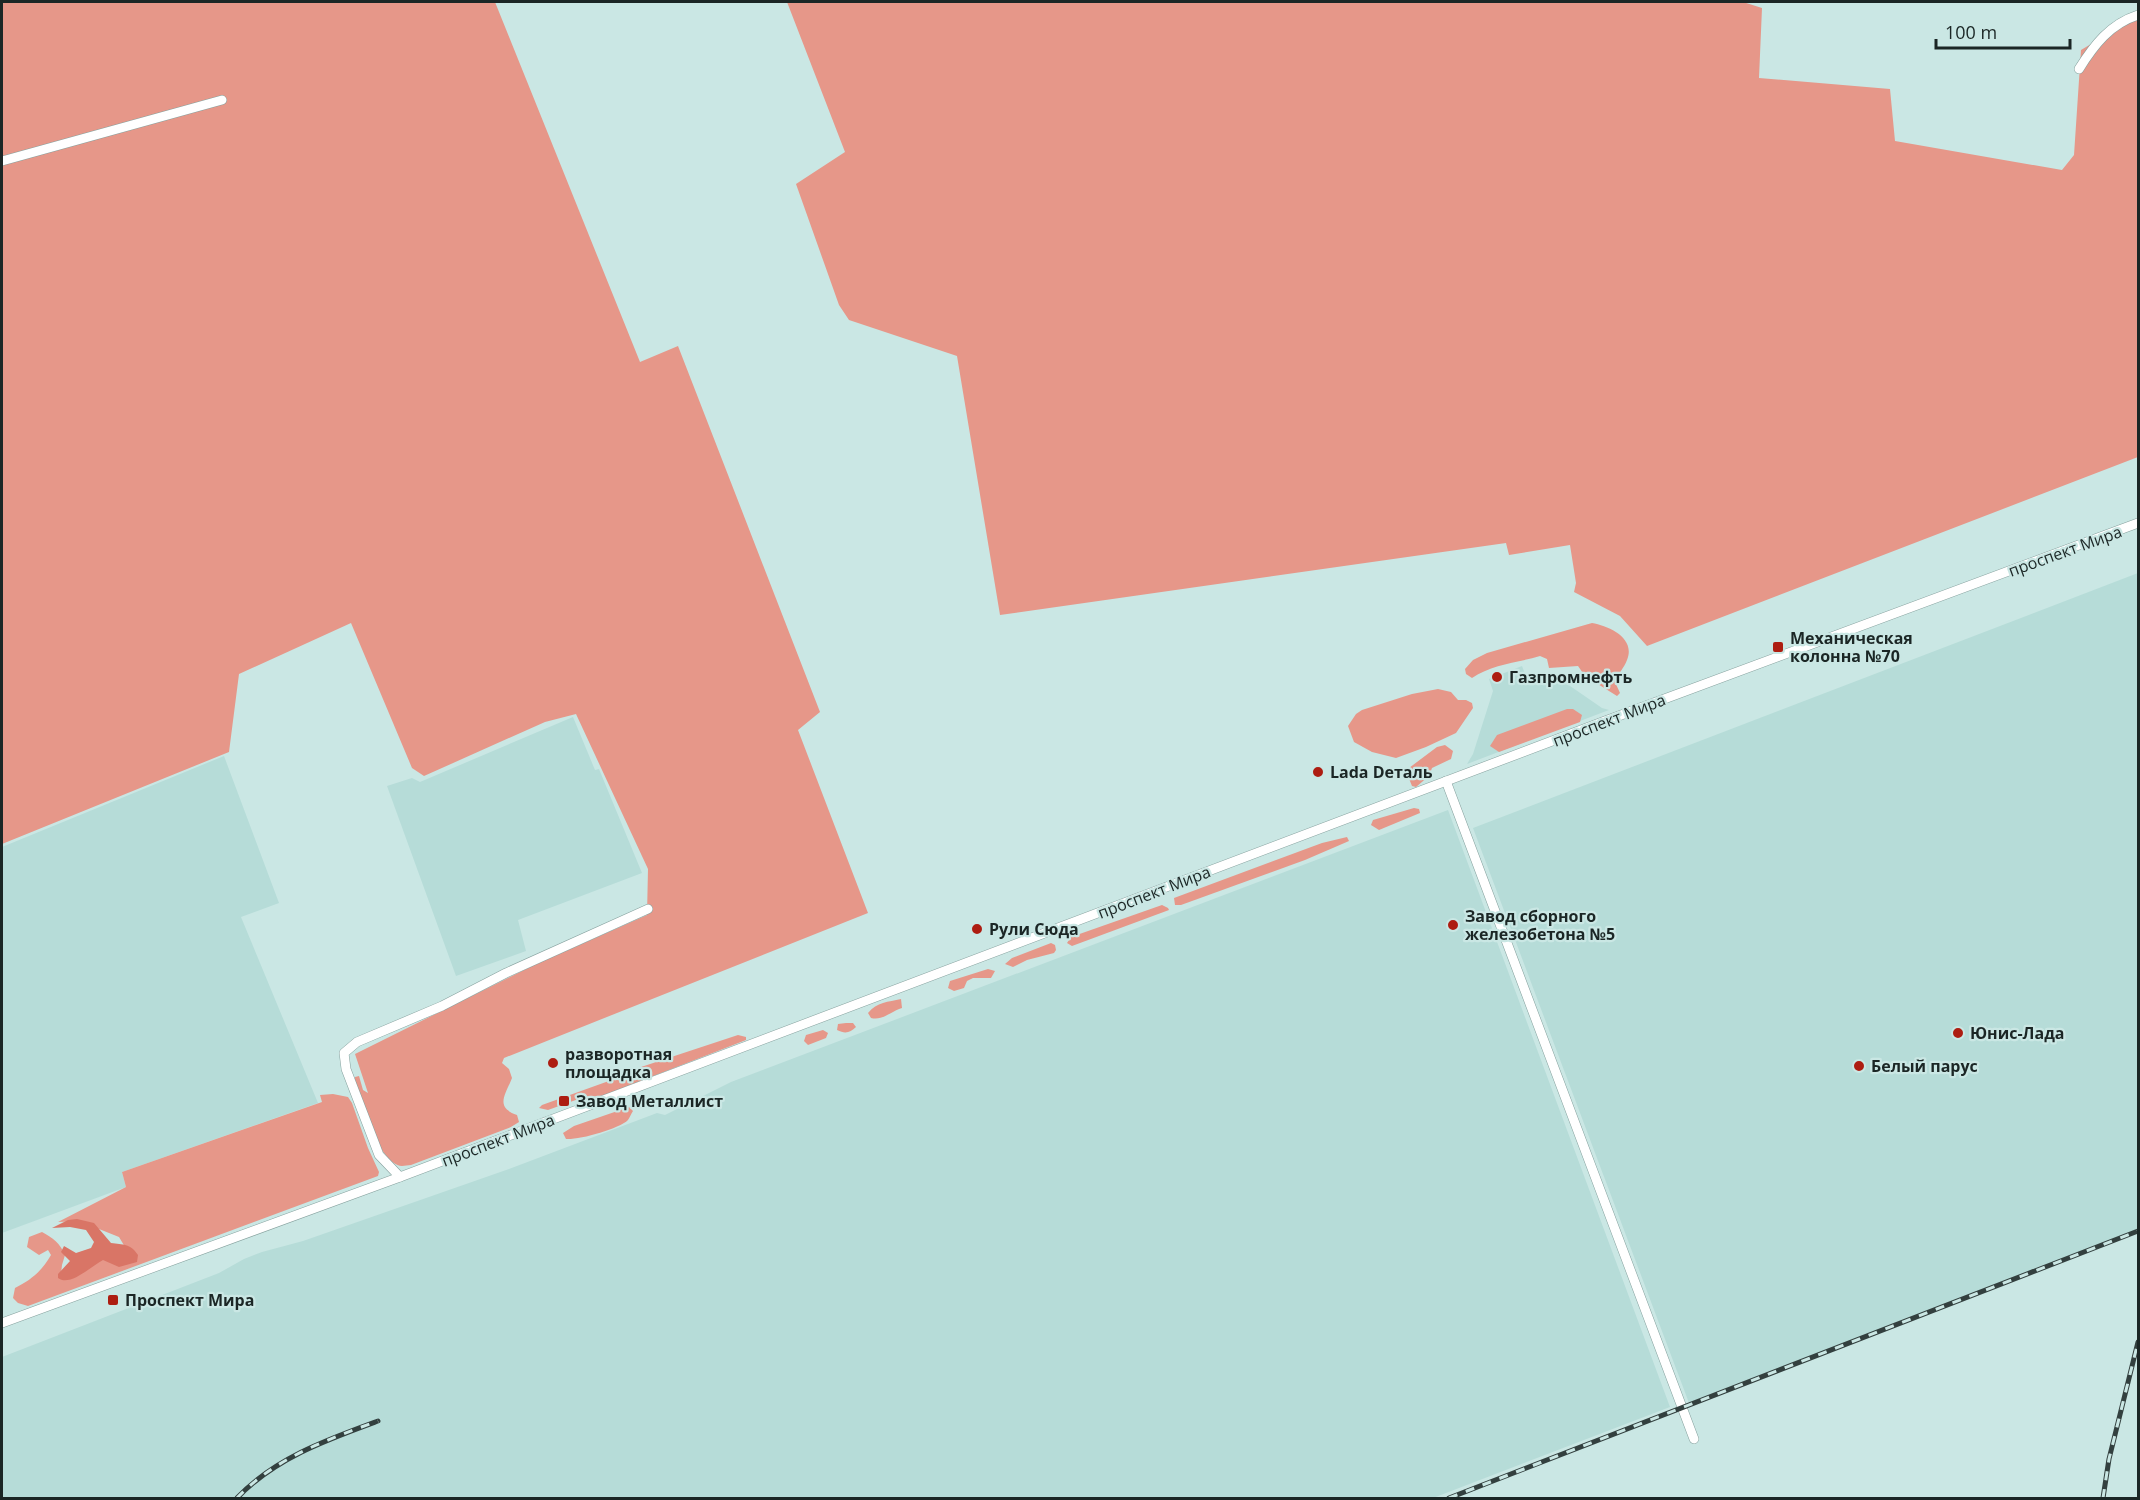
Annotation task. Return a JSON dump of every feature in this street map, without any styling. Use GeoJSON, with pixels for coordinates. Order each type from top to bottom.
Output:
{"type":"FeatureCollection","features":[{"type":"Feature","properties":{"kind":"street"},"geometry":{"type":"LineString","coordinates":[[2079,69],[2098,41],[2113,27],[2139,15]]}},
{"type":"Feature","properties":{"kind":"street"},"geometry":{"type":"LineString","coordinates":[[2,160],[222,99]]}},
{"type":"Feature","properties":{"kind":"street","name":"проспект Мира"},"geometry":{"type":"LineString","coordinates":[[2,1323],[400,1177],[2139,523]]}},
{"type":"Feature","properties":{"kind":"street"},"geometry":{"type":"LineString","coordinates":[[1446,782],[1694,1439]]}},
{"type":"Feature","properties":{"kind":"street"},"geometry":{"type":"LineString","coordinates":[[400,1177],[379,1155],[346,1070],[344,1053],[357,1042],[442,1006],[506,973],[648,909]]}},
{"type":"Feature","properties":{"kind":"shaded area"},"geometry":{"type":"Polygon","coordinates":[[[2,2],[495,2],[640,362],[678,346],[820,712],[798,730],[868,913],[504,1058],[502,1063],[509,1069],[512,1078],[504,1104],[510,1112],[517,1115],[519,1122],[411,1165],[402,1166],[394,1163],[386,1155],[372,1132],[355,1085],[355,1077],[359,1076],[363,1090],[368,1093],[355,1054],[534,965],[647,915],[648,869],[576,714],[545,722],[424,776],[412,768],[351,623],[239,674],[229,752],[2,844],[2,2]]]}},
{"type":"Feature","properties":{"kind":"shaded area"},"geometry":{"type":"Polygon","coordinates":[[[787,2],[1743,2],[1762,8],[1759,78],[1890,89],[1895,141],[2062,170],[2074,155],[2081,50],[2138,16],[2138,457],[1647,646],[1620,616],[1574,592],[1576,583],[1570,545],[1509,555],[1506,543],[1000,615],[957,356],[849,320],[839,305],[796,184],[845,152],[787,2]]]}},
{"type":"Feature","properties":{"kind":"shaded area"},"geometry":{"type":"Polygon","coordinates":[[[2138,573],[2138,1230],[1689,1403],[1473,828],[2138,573]]]}},
{"type":"Feature","properties":{"kind":"shaded area"},"geometry":{"type":"Polygon","coordinates":[[[1592,623],[1613,630],[1628,645],[1627,660],[1615,682],[1620,693],[1617,696],[1585,676],[1578,666],[1549,668],[1547,659],[1540,656],[1496,667],[1472,678],[1466,674],[1465,669],[1473,660],[1487,653],[1592,623]]]}},
{"type":"Feature","properties":{"kind":"shaded area"},"geometry":{"type":"Polygon","coordinates":[[[1522,666],[1527,679],[1557,677],[1602,708],[1609,710],[1467,764],[1473,754],[1493,691],[1489,679],[1522,666]]]}},
{"type":"Feature","properties":{"kind":"shaded area"},"geometry":{"type":"Polygon","coordinates":[[[1438,689],[1451,692],[1458,700],[1472,703],[1473,708],[1456,733],[1396,758],[1372,752],[1354,742],[1348,726],[1356,714],[1362,710],[1412,694],[1438,689]]]}},
{"type":"Feature","properties":{"kind":"shaded area"},"geometry":{"type":"Polygon","coordinates":[[[1567,709],[1573,709],[1582,715],[1580,722],[1499,752],[1490,746],[1497,735],[1567,709]]]}},
{"type":"Feature","properties":{"kind":"shaded area"},"geometry":{"type":"Polygon","coordinates":[[[573,717],[595,770],[599,769],[642,873],[518,920],[526,951],[456,976],[387,786],[412,778],[420,782],[573,717]]]}},
{"type":"Feature","properties":{"kind":"shaded area"},"geometry":{"type":"Polygon","coordinates":[[[1445,745],[1453,751],[1451,759],[1432,768],[1429,776],[1416,787],[1412,786],[1408,776],[1409,768],[1437,747],[1445,745]]]}},
{"type":"Feature","properties":{"kind":"shaded area"},"geometry":{"type":"Polygon","coordinates":[[[224,756],[279,903],[241,917],[318,1103],[122,1172],[126,1187],[2,1233],[2,847],[224,756]]]}},
{"type":"Feature","properties":{"kind":"shaded area"},"geometry":{"type":"Polygon","coordinates":[[[1414,808],[1419,809],[1420,813],[1379,830],[1371,825],[1373,820],[1414,808]]]}},
{"type":"Feature","properties":{"kind":"shaded area"},"geometry":{"type":"Polygon","coordinates":[[[1448,810],[1670,1407],[1433,1498],[2,1498],[2,1357],[219,1273],[262,1252],[303,1241],[509,1169],[657,1113],[665,1115],[731,1082],[1448,810]]]}},
{"type":"Feature","properties":{"kind":"shaded area"},"geometry":{"type":"Polygon","coordinates":[[[1347,837],[1349,841],[1305,860],[1181,905],[1175,905],[1174,898],[1322,843],[1347,837]]]}},
{"type":"Feature","properties":{"kind":"shaded area"},"geometry":{"type":"Polygon","coordinates":[[[1162,905],[1169,910],[1072,946],[1067,943],[1071,937],[1162,905]]]}},
{"type":"Feature","properties":{"kind":"shaded area"},"geometry":{"type":"Polygon","coordinates":[[[1051,943],[1055,945],[1054,953],[1027,960],[1013,967],[1005,964],[1012,958],[1051,943]]]}},
{"type":"Feature","properties":{"kind":"shaded area"},"geometry":{"type":"Polygon","coordinates":[[[988,969],[995,971],[991,978],[973,978],[967,981],[964,988],[954,991],[948,988],[950,981],[988,969]]]}},
{"type":"Feature","properties":{"kind":"shaded area"},"geometry":{"type":"Polygon","coordinates":[[[901,999],[902,1008],[883,1017],[871,1018],[868,1013],[879,1005],[901,999]]]}},
{"type":"Feature","properties":{"kind":"shaded area"},"geometry":{"type":"Polygon","coordinates":[[[853,1023],[856,1027],[847,1032],[837,1030],[838,1024],[853,1023]]]}},
{"type":"Feature","properties":{"kind":"shaded area"},"geometry":{"type":"Polygon","coordinates":[[[823,1030],[828,1033],[826,1038],[808,1045],[804,1041],[806,1035],[823,1030]]]}},
{"type":"Feature","properties":{"kind":"shaded area"},"geometry":{"type":"Polygon","coordinates":[[[738,1035],[746,1037],[746,1040],[602,1096],[584,1097],[548,1110],[539,1108],[606,1082],[626,1077],[635,1069],[738,1035]]]}},
{"type":"Feature","properties":{"kind":"shaded area"},"geometry":{"type":"Polygon","coordinates":[[[333,1094],[348,1097],[352,1103],[379,1172],[378,1176],[28,1306],[18,1303],[13,1298],[15,1288],[36,1274],[51,1255],[48,1250],[39,1255],[27,1247],[29,1237],[42,1232],[58,1244],[65,1255],[61,1274],[125,1247],[119,1237],[79,1221],[58,1222],[126,1187],[122,1172],[322,1102],[320,1095],[333,1094]]]}},
{"type":"Feature","properties":{"kind":"shaded area"},"geometry":{"type":"Polygon","coordinates":[[[629,1107],[633,1111],[628,1120],[616,1127],[572,1139],[566,1139],[563,1133],[574,1126],[629,1107]]]}},
{"type":"Feature","properties":{"kind":"shaded area"},"geometry":{"type":"Polygon","coordinates":[[[77,1219],[94,1223],[111,1243],[132,1248],[138,1255],[137,1262],[119,1267],[103,1260],[74,1278],[63,1280],[58,1278],[58,1274],[70,1261],[61,1252],[64,1246],[76,1253],[91,1248],[94,1242],[86,1230],[70,1227],[52,1228],[68,1220],[77,1219]]]}},
{"type":"Feature","properties":{"kind":"railway"},"geometry":{"type":"LineString","coordinates":[[1449,1498],[2138,1231]]}},
{"type":"Feature","properties":{"kind":"railway"},"geometry":{"type":"LineString","coordinates":[[2103,1498],[2109,1459],[2138,1342]]}},
{"type":"Feature","properties":{"kind":"railway"},"geometry":{"type":"LineString","coordinates":[[237,1498],[252,1484],[285,1461],[321,1443],[378,1421]]}},
{"type":"Feature","properties":{"kind":"place","name":"Механическая колонна №70"},"geometry":{"type":"Point","coordinates":[1778,647]}},
{"type":"Feature","properties":{"kind":"place","name":"Газпромнефть"},"geometry":{"type":"Point","coordinates":[1497,677]}},
{"type":"Feature","properties":{"kind":"place","name":"Lada Dеталь"},"geometry":{"type":"Point","coordinates":[1318,772]}},
{"type":"Feature","properties":{"kind":"place","name":"Завод сборного железобетона №5"},"geometry":{"type":"Point","coordinates":[1453,925]}},
{"type":"Feature","properties":{"kind":"place","name":"Рули Сюда"},"geometry":{"type":"Point","coordinates":[977,929]}},
{"type":"Feature","properties":{"kind":"place","name":"Юнис-Лада"},"geometry":{"type":"Point","coordinates":[1958,1033]}},
{"type":"Feature","properties":{"kind":"place","name":"разворотная площадка"},"geometry":{"type":"Point","coordinates":[553,1063]}},
{"type":"Feature","properties":{"kind":"place","name":"Белый парус"},"geometry":{"type":"Point","coordinates":[1859,1066]}},
{"type":"Feature","properties":{"kind":"place","name":"Завод Металлист"},"geometry":{"type":"Point","coordinates":[564,1101]}},
{"type":"Feature","properties":{"kind":"place","name":"Проспект Мира"},"geometry":{"type":"Point","coordinates":[113,1300]}}]}
